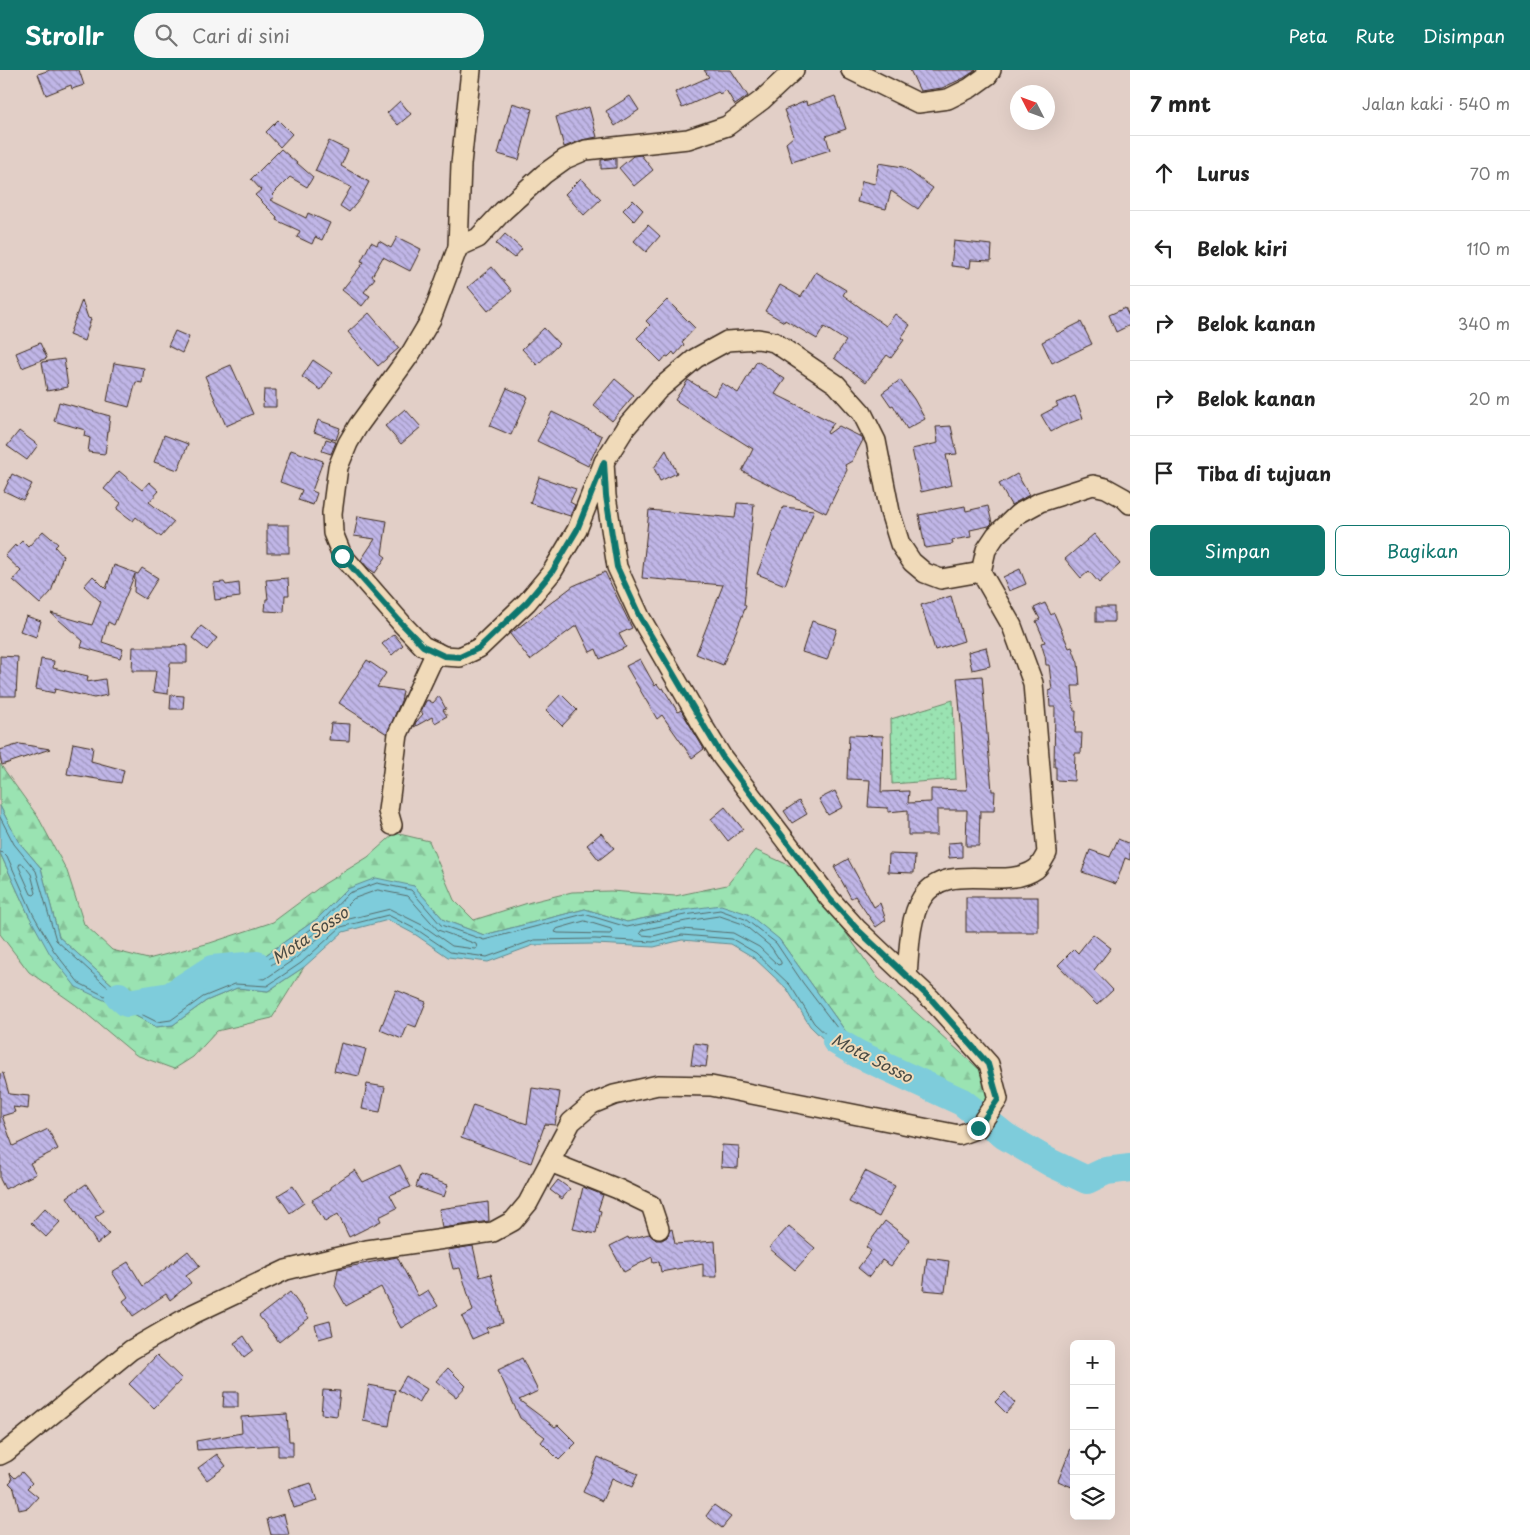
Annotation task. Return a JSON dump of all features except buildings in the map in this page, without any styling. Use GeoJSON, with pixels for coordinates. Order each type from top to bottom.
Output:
{"type":"FeatureCollection","features":[{"type":"Feature","properties":{"kind":"street"},"geometry":{"type":"LineString","coordinates":[[471,70],[461,164],[458,247],[432,319],[411,353],[348,442],[338,467],[332,513],[333,533],[342,556],[423,646],[444,656],[460,657],[479,648],[527,602],[552,572],[577,530],[604,462],[626,427],[658,390],[696,358],[727,341],[758,339],[774,342],[836,384],[862,414],[876,441],[890,512],[900,544],[912,562],[925,573],[941,579],[981,572]]}},
{"type":"Feature","properties":{"kind":"street"},"geometry":{"type":"LineString","coordinates":[[458,247],[478,238],[544,174],[565,159],[586,150],[688,139],[727,126],[762,100],[794,70]]}},
{"type":"Feature","properties":{"kind":"street"},"geometry":{"type":"LineString","coordinates":[[851,70],[918,103],[948,99],[970,88],[988,75],[991,70]]}},
{"type":"Feature","properties":{"kind":"street"},"geometry":{"type":"LineString","coordinates":[[0,1455],[131,1350],[194,1314],[286,1270],[367,1250],[493,1232],[513,1221],[528,1203],[571,1122],[592,1104],[614,1095],[658,1085],[711,1086],[959,1134],[978,1128],[998,1099],[988,1064],[931,999],[858,930],[830,899],[722,756],[640,617],[617,567],[606,496],[604,462]]}},
{"type":"Feature","properties":{"kind":"street"},"geometry":{"type":"LineString","coordinates":[[907,977],[912,923],[922,898],[935,884],[950,878],[1022,876],[1038,868],[1047,853],[1033,682],[1012,626],[981,572],[986,550],[996,534],[1018,514],[1040,502],[1093,485],[1106,488],[1124,498],[1130,504]]}},
{"type":"Feature","properties":{"kind":"street"},"geometry":{"type":"LineString","coordinates":[[392,825],[388,811],[398,734],[436,652]]}},
{"type":"Feature","properties":{"kind":"street"},"geometry":{"type":"LineString","coordinates":[[550,1162],[618,1189],[651,1205],[659,1229]]}},
{"type":"Feature","properties":{"kind":"green space"},"geometry":{"type":"Polygon","coordinates":[[[953,700],[956,779],[892,784],[891,719],[953,700]]]}},
{"type":"Feature","properties":{"kind":"green space"},"geometry":{"type":"Polygon","coordinates":[[[0,764],[38,817],[67,871],[84,924],[112,950],[148,959],[210,943],[273,922],[324,884],[368,857],[395,833],[429,841],[454,900],[474,920],[531,902],[572,892],[611,891],[675,896],[727,885],[755,850],[802,871],[878,978],[981,1071],[990,1094],[982,1108],[932,1075],[849,1036],[779,939],[684,910],[627,922],[585,909],[484,935],[444,920],[414,886],[347,889],[318,918],[263,957],[228,960],[195,989],[164,1003],[116,988],[59,937],[41,868],[18,841],[0,806],[0,764]]]}},
{"type":"Feature","properties":{"kind":"green space"},"geometry":{"type":"Polygon","coordinates":[[[0,853],[29,916],[123,1009],[156,1027],[173,1025],[206,1001],[237,988],[268,991],[304,967],[272,1018],[217,1031],[193,1057],[174,1069],[136,1055],[76,1005],[29,972],[0,934],[0,853]]]}},
{"type":"Feature","properties":{"kind":"water"},"geometry":{"type":"Polygon","coordinates":[[[0,806],[18,841],[41,868],[59,937],[116,988],[165,1003],[195,989],[228,960],[263,957],[318,918],[347,889],[376,878],[414,886],[444,920],[484,935],[585,909],[627,922],[684,910],[721,905],[748,914],[779,939],[849,1036],[883,1075],[846,1061],[810,1026],[787,989],[753,957],[731,944],[682,940],[654,947],[595,944],[534,945],[488,962],[448,957],[416,935],[388,920],[343,932],[304,967],[268,991],[237,988],[206,1001],[173,1025],[156,1027],[76,987],[50,954],[29,916],[0,853],[0,806]]]}},
{"type":"Feature","properties":{"kind":"waterway","name":"Mota Sosso"},"geometry":{"type":"LineString","coordinates":[[119,996],[127,1003],[170,996],[212,969],[257,965]]}},
{"type":"Feature","properties":{"kind":"waterway","name":"Mota Sosso"},"geometry":{"type":"LineString","coordinates":[[836,1041],[858,1054],[962,1102],[1005,1136],[1051,1163],[1087,1180],[1106,1171],[1130,1168]]}},
{"type":"Feature","properties":{"kind":"route"},"geometry":{"type":"LineString","coordinates":[[342,556],[423,646],[444,656],[460,657],[479,648],[527,602],[552,572],[577,530],[604,462],[606,496],[617,567],[640,617],[722,756],[830,899],[858,930],[931,999],[988,1064],[998,1099],[978,1128]]}}]}
